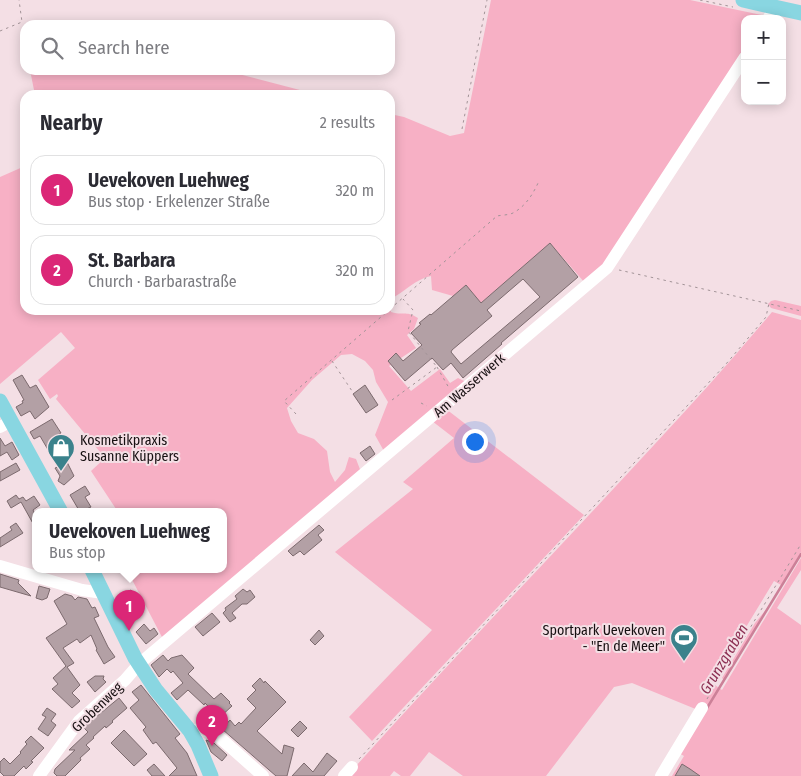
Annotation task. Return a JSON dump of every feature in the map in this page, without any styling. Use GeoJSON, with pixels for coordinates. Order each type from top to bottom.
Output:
{"type":"FeatureCollection","features":[{"type":"Feature","properties":{"kind":"main road"},"geometry":{"type":"LineString","coordinates":[[743,0],[771,13],[801,13]]}},
{"type":"Feature","properties":{"kind":"main road"},"geometry":{"type":"LineString","coordinates":[[0,401],[5,424],[59,508]]}},
{"type":"Feature","properties":{"kind":"main road"},"geometry":{"type":"LineString","coordinates":[[94,573],[139,664],[156,690],[190,731],[211,776]]}},
{"type":"Feature","properties":{"kind":"street","name":"Am Wasserwerk"},"geometry":{"type":"LineString","coordinates":[[139,664],[608,268],[743,60]]}},
{"type":"Feature","properties":{"kind":"street"},"geometry":{"type":"LineString","coordinates":[[0,566],[82,590],[104,593]]}},
{"type":"Feature","properties":{"kind":"street","name":"Grobenweg"},"geometry":{"type":"LineString","coordinates":[[39,776],[79,721],[125,680],[139,664]]}},
{"type":"Feature","properties":{"kind":"street"},"geometry":{"type":"LineString","coordinates":[[661,776],[702,708]]}},
{"type":"Feature","properties":{"kind":"street"},"geometry":{"type":"LineString","coordinates":[[190,731],[200,729],[218,736],[263,776]]}},
{"type":"Feature","properties":{"kind":"path"},"geometry":{"type":"LineString","coordinates":[[19,0],[22,20]]}},
{"type":"Feature","properties":{"kind":"path"},"geometry":{"type":"LineString","coordinates":[[462,130],[488,0]]}},
{"type":"Feature","properties":{"kind":"path"},"geometry":{"type":"LineString","coordinates":[[0,31],[20,23]]}},
{"type":"Feature","properties":{"kind":"path"},"geometry":{"type":"LineString","coordinates":[[395,304],[497,216],[512,214],[532,197],[539,181]]}},
{"type":"Feature","properties":{"kind":"path"},"geometry":{"type":"LineString","coordinates":[[608,268],[801,311]]}},
{"type":"Feature","properties":{"kind":"path"},"geometry":{"type":"LineString","coordinates":[[402,298],[413,310],[408,331],[437,367],[455,397]]}},
{"type":"Feature","properties":{"kind":"path"},"geometry":{"type":"LineString","coordinates":[[348,771],[726,364],[766,317],[769,303]]}},
{"type":"Feature","properties":{"kind":"path"},"geometry":{"type":"LineString","coordinates":[[296,414],[284,401],[383,315]]}},
{"type":"Feature","properties":{"kind":"path"},"geometry":{"type":"LineString","coordinates":[[331,360],[352,391]]}},
{"type":"Feature","properties":{"kind":"path"},"geometry":{"type":"LineString","coordinates":[[392,400],[437,367]]}},
{"type":"Feature","properties":{"kind":"path"},"geometry":{"type":"LineString","coordinates":[[702,708],[801,544]]}},
{"type":"Feature","properties":{"kind":"shaded area"},"geometry":{"type":"Polygon","coordinates":[[[491,0],[690,0],[761,15],[741,15],[741,55],[607,262],[585,283],[550,243],[481,303],[466,285],[453,296],[432,290],[431,276],[420,280],[395,296],[395,115],[450,136],[464,133],[491,0]]]}},
{"type":"Feature","properties":{"kind":"shaded area"},"geometry":{"type":"Polygon","coordinates":[[[31,75],[242,75],[300,90],[34,90],[31,75]]]}},
{"type":"Feature","properties":{"kind":"shaded area"},"geometry":{"type":"Polygon","coordinates":[[[20,168],[20,315],[410,314],[418,318],[414,329],[407,335],[416,348],[389,366],[411,391],[440,369],[450,383],[458,378],[468,383],[385,453],[375,435],[388,402],[376,382],[373,370],[365,361],[352,354],[341,355],[312,380],[287,408],[291,421],[298,433],[314,439],[327,451],[330,472],[335,482],[345,470],[349,457],[356,459],[361,472],[163,639],[129,573],[227,573],[227,508],[115,508],[91,471],[105,458],[56,399],[57,394],[50,399],[38,380],[75,348],[61,332],[0,384],[0,177],[20,168]]]}},
{"type":"Feature","properties":{"kind":"shaded area"},"geometry":{"type":"Polygon","coordinates":[[[775,300],[801,306],[801,316],[771,308],[768,304],[775,300]]]}},
{"type":"Feature","properties":{"kind":"shaded area"},"geometry":{"type":"Polygon","coordinates":[[[772,312],[801,320],[801,552],[781,585],[774,581],[712,683],[722,690],[801,558],[801,570],[777,608],[801,625],[801,776],[672,776],[684,756],[677,752],[698,710],[632,683],[614,687],[546,776],[463,776],[429,752],[410,776],[401,776],[394,771],[390,776],[347,776],[684,413],[772,312]]]}},
{"type":"Feature","properties":{"kind":"shaded area"},"geometry":{"type":"Polygon","coordinates":[[[446,409],[584,515],[372,741],[349,717],[432,630],[335,552],[413,489],[403,482],[454,438],[432,421],[446,409]]]}},
{"type":"Feature","properties":{"kind":"shaded area"},"geometry":{"type":"Polygon","coordinates":[[[768,607],[724,680],[722,678],[755,623],[768,607]]]}},
{"type":"Feature","properties":{"kind":"building"},"geometry":{"type":"Polygon","coordinates":[[[550,243],[578,277],[463,378],[451,363],[443,370],[432,358],[405,381],[388,361],[396,353],[403,361],[422,345],[411,333],[421,324],[419,323],[466,285],[481,303],[550,243]],[[523,279],[487,310],[492,316],[451,352],[461,364],[540,297],[523,279]]]}},
{"type":"Feature","properties":{"kind":"building"},"geometry":{"type":"Polygon","coordinates":[[[22,375],[30,388],[36,385],[49,407],[35,419],[30,411],[21,416],[16,407],[23,403],[22,401],[24,400],[13,380],[22,375]]]}},
{"type":"Feature","properties":{"kind":"building"},"geometry":{"type":"Polygon","coordinates":[[[365,385],[378,405],[366,413],[353,394],[365,385]]]}},
{"type":"Feature","properties":{"kind":"building"},"geometry":{"type":"Polygon","coordinates":[[[52,419],[61,433],[58,435],[70,455],[65,458],[74,476],[64,485],[58,481],[60,476],[55,468],[58,467],[40,436],[34,439],[30,432],[52,419]]]}},
{"type":"Feature","properties":{"kind":"building"},"geometry":{"type":"Polygon","coordinates":[[[0,438],[5,446],[12,442],[19,455],[12,460],[7,452],[0,456],[0,438]]]}},
{"type":"Feature","properties":{"kind":"building"},"geometry":{"type":"Polygon","coordinates":[[[370,446],[375,454],[366,461],[360,453],[370,446]]]}},
{"type":"Feature","properties":{"kind":"building"},"geometry":{"type":"Polygon","coordinates":[[[16,463],[20,470],[0,481],[0,472],[16,463]]]}},
{"type":"Feature","properties":{"kind":"building"},"geometry":{"type":"Polygon","coordinates":[[[85,486],[90,494],[85,497],[91,507],[78,508],[70,495],[85,486]]]}},
{"type":"Feature","properties":{"kind":"building"},"geometry":{"type":"Polygon","coordinates":[[[16,495],[19,499],[23,497],[26,501],[34,496],[40,505],[32,508],[32,522],[21,502],[11,508],[7,501],[16,495]]]}},
{"type":"Feature","properties":{"kind":"building"},"geometry":{"type":"Polygon","coordinates":[[[16,523],[23,533],[0,547],[0,538],[12,530],[10,527],[16,523]]]}},
{"type":"Feature","properties":{"kind":"building"},"geometry":{"type":"Polygon","coordinates":[[[319,525],[324,530],[318,535],[322,540],[304,555],[300,551],[293,556],[288,551],[319,525]]]}},
{"type":"Feature","properties":{"kind":"building"},"geometry":{"type":"Polygon","coordinates":[[[0,574],[19,580],[18,583],[31,596],[0,587],[0,574]]]}},
{"type":"Feature","properties":{"kind":"building"},"geometry":{"type":"Polygon","coordinates":[[[39,586],[50,589],[47,598],[42,600],[36,598],[39,586]]]}},
{"type":"Feature","properties":{"kind":"building"},"geometry":{"type":"Polygon","coordinates":[[[243,589],[247,592],[250,590],[255,597],[247,604],[242,604],[232,613],[236,618],[230,622],[223,613],[226,610],[225,608],[237,599],[235,596],[243,589]]]}},
{"type":"Feature","properties":{"kind":"building"},"geometry":{"type":"Polygon","coordinates":[[[131,590],[139,614],[127,619],[120,603],[124,602],[121,595],[131,590]]]}},
{"type":"Feature","properties":{"kind":"building"},"geometry":{"type":"Polygon","coordinates":[[[65,594],[72,596],[75,600],[78,597],[87,599],[92,608],[95,607],[99,616],[94,618],[115,657],[104,664],[96,650],[91,635],[80,643],[77,639],[63,648],[74,663],[67,667],[80,685],[72,693],[80,701],[72,708],[52,689],[58,684],[53,678],[66,666],[46,638],[67,624],[54,601],[65,594]]]}},
{"type":"Feature","properties":{"kind":"building"},"geometry":{"type":"Polygon","coordinates":[[[212,613],[220,622],[203,636],[195,627],[212,613]]]}},
{"type":"Feature","properties":{"kind":"building"},"geometry":{"type":"Polygon","coordinates":[[[144,624],[150,631],[154,628],[158,634],[146,644],[136,632],[144,624]]]}},
{"type":"Feature","properties":{"kind":"building"},"geometry":{"type":"Polygon","coordinates":[[[319,630],[324,636],[315,645],[310,640],[319,630]]]}},
{"type":"Feature","properties":{"kind":"building"},"geometry":{"type":"Polygon","coordinates":[[[163,655],[168,661],[171,658],[182,655],[194,668],[188,674],[214,699],[221,693],[232,706],[219,718],[205,703],[204,705],[188,690],[177,700],[171,693],[183,683],[173,671],[171,673],[167,669],[159,677],[151,665],[163,655]]]}},
{"type":"Feature","properties":{"kind":"building"},"geometry":{"type":"Polygon","coordinates":[[[95,676],[104,676],[103,679],[106,682],[95,692],[87,682],[95,676]]]}},
{"type":"Feature","properties":{"kind":"building"},"geometry":{"type":"Polygon","coordinates":[[[260,678],[286,702],[257,731],[282,754],[284,745],[294,748],[287,776],[276,776],[222,729],[230,720],[235,726],[239,722],[241,724],[256,708],[247,699],[256,690],[252,686],[260,678]]]}},
{"type":"Feature","properties":{"kind":"building"},"geometry":{"type":"Polygon","coordinates":[[[141,685],[180,734],[175,738],[187,753],[197,776],[169,776],[177,768],[156,742],[153,744],[143,730],[146,727],[130,708],[139,700],[132,692],[141,685]]]}},
{"type":"Feature","properties":{"kind":"building"},"geometry":{"type":"Polygon","coordinates":[[[119,698],[127,708],[106,728],[105,726],[93,737],[86,745],[90,749],[65,776],[57,776],[54,773],[55,769],[75,750],[69,750],[88,732],[84,728],[85,726],[119,698]]]}},
{"type":"Feature","properties":{"kind":"building"},"geometry":{"type":"Polygon","coordinates":[[[47,708],[56,714],[51,721],[56,725],[48,736],[38,729],[46,717],[42,715],[47,708]]]}},
{"type":"Feature","properties":{"kind":"building"},"geometry":{"type":"Polygon","coordinates":[[[300,721],[307,728],[298,737],[291,730],[300,721]]]}},
{"type":"Feature","properties":{"kind":"building"},"geometry":{"type":"Polygon","coordinates":[[[124,730],[147,754],[134,766],[111,743],[124,730]]]}},
{"type":"Feature","properties":{"kind":"building"},"geometry":{"type":"Polygon","coordinates":[[[31,736],[44,748],[26,769],[24,766],[14,776],[4,776],[0,772],[0,762],[4,758],[10,764],[21,753],[27,744],[25,742],[31,736]]]}},
{"type":"Feature","properties":{"kind":"building"},"geometry":{"type":"Polygon","coordinates":[[[206,740],[214,743],[227,755],[222,761],[211,752],[206,740]]]}},
{"type":"Feature","properties":{"kind":"building"},"geometry":{"type":"Polygon","coordinates":[[[327,753],[337,761],[324,776],[292,776],[304,763],[313,772],[327,753]]]}},
{"type":"Feature","properties":{"kind":"building"},"geometry":{"type":"Polygon","coordinates":[[[154,764],[165,776],[152,776],[147,770],[154,764]]]}},
{"type":"Feature","properties":{"kind":"building"},"geometry":{"type":"Polygon","coordinates":[[[682,764],[690,769],[700,776],[675,776],[682,764]]]}},
{"type":"Feature","properties":{"kind":"waterway","name":"Grunzgraben"},"geometry":{"type":"LineString","coordinates":[[707,708],[801,554]]}},
{"type":"Feature","properties":{"kind":"place","name":"Kosmetikpraxis Susanne Küppers"},"geometry":{"type":"Point","coordinates":[61,472]}},
{"type":"Feature","properties":{"kind":"place","name":"Uevekoven Luehweg"},"geometry":{"type":"Point","coordinates":[129,631]}},
{"type":"Feature","properties":{"kind":"place","name":"Sportpark Uevekoven - \"En de Meer\""},"geometry":{"type":"Point","coordinates":[684,662]}},
{"type":"Feature","properties":{"kind":"place","name":"St. Barbara"},"geometry":{"type":"Point","coordinates":[212,746]}}]}
